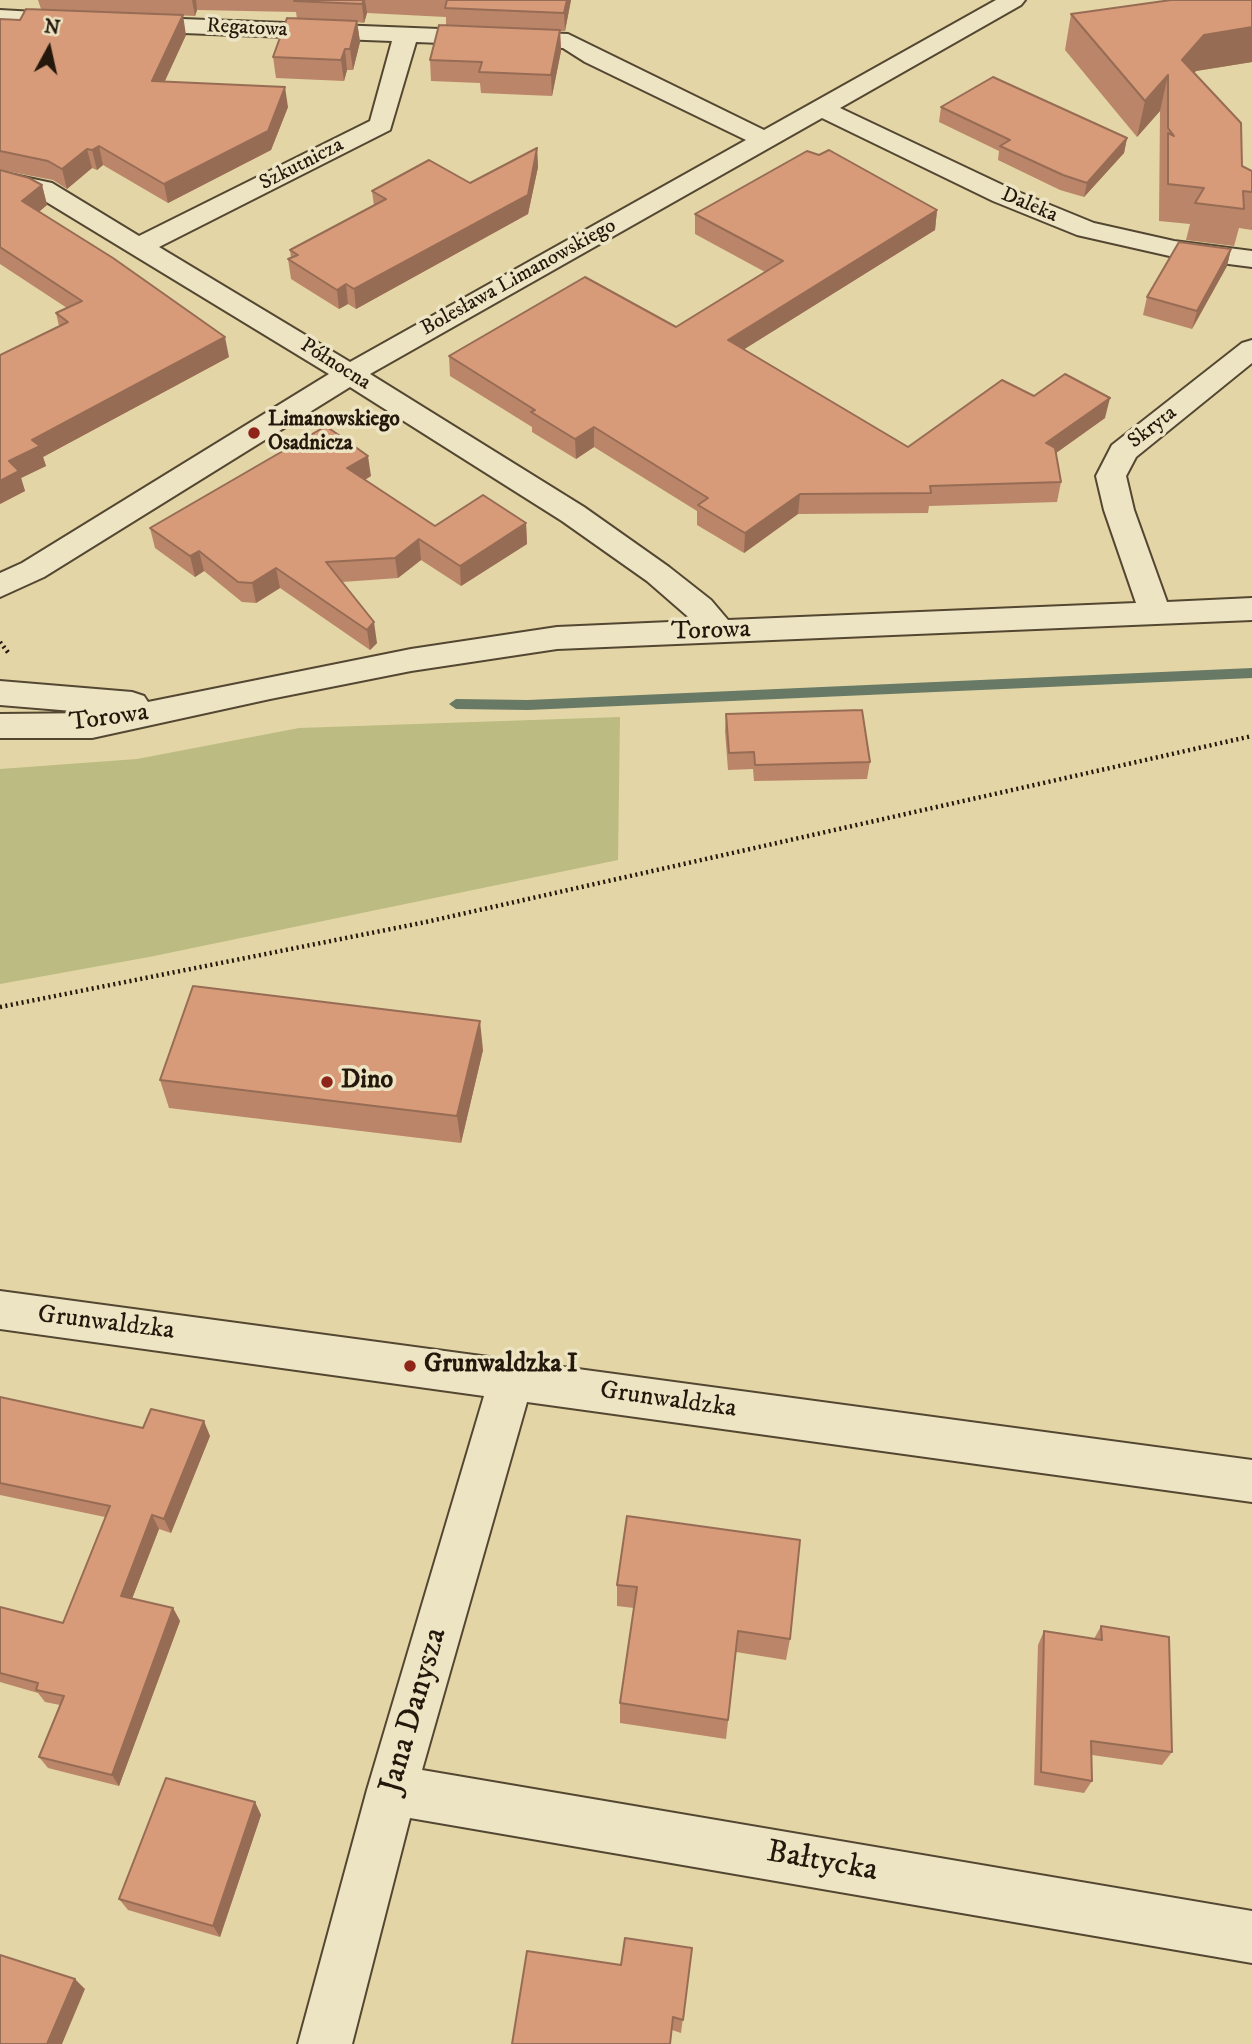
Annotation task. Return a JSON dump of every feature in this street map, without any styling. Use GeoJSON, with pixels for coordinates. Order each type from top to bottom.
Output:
{"type":"FeatureCollection","features":[{"type":"Feature","properties":{"kind":"street","name":"Bolesława Limanowskiego"},"geometry":{"type":"LineString","coordinates":[[0,586],[33,570],[350,374],[1013,0]]}},
{"type":"Feature","properties":{"kind":"street","name":"Regatowa"},"geometry":{"type":"LineString","coordinates":[[0,17],[568,41],[594,57],[765,139]]}},
{"type":"Feature","properties":{"kind":"street","name":"Szkutnicza"},"geometry":{"type":"LineString","coordinates":[[140,246],[381,125],[406,36]]}},
{"type":"Feature","properties":{"kind":"street","name":"Daleka"},"geometry":{"type":"LineString","coordinates":[[820,108],[1002,195],[1086,229],[1174,249],[1252,259]]}},
{"type":"Feature","properties":{"kind":"street","name":"Północna"},"geometry":{"type":"LineString","coordinates":[[0,180],[43,189],[350,374],[573,514],[701,608],[719,631]]}},
{"type":"Feature","properties":{"kind":"street","name":"Skryta"},"geometry":{"type":"LineString","coordinates":[[1156,615],[1119,510],[1111,476],[1123,452],[1252,349]]}},
{"type":"Feature","properties":{"kind":"street","name":"Bolesława Limanowskiego"},"geometry":{"type":"LineString","coordinates":[[0,599],[33,570]]}},
{"type":"Feature","properties":{"kind":"street","name":"Torowa"},"geometry":{"type":"LineString","coordinates":[[0,726],[92,726],[270,687],[481,648],[556,638],[1252,609]]}},
{"type":"Feature","properties":{"kind":"street","name":"Torowa"},"geometry":{"type":"LineString","coordinates":[[0,693],[176,708]]}},
{"type":"Feature","properties":{"kind":"street","name":"Grunwaldzka"},"geometry":{"type":"LineString","coordinates":[[0,1310],[1252,1481]]}},
{"type":"Feature","properties":{"kind":"street","name":"Jana Danysza"},"geometry":{"type":"LineString","coordinates":[[325,2044],[392,1790],[511,1380]]}},
{"type":"Feature","properties":{"kind":"street","name":"Bałtycka"},"geometry":{"type":"LineString","coordinates":[[392,1790],[1252,1937]]}},
{"type":"Feature","properties":{"kind":"path"},"geometry":{"type":"LineString","coordinates":[[0,1007],[426,922],[1252,736]]}},
{"type":"Feature","properties":{"kind":"shaded area"},"geometry":{"type":"Polygon","coordinates":[[[620,717],[618,860],[149,957],[0,984],[0,769],[137,759],[299,728],[620,717]]]}},
{"type":"Feature","properties":{"kind":"building"},"geometry":{"type":"Polygon","coordinates":[[[295,0],[364,0],[362,4],[295,0]]]}},
{"type":"Feature","properties":{"kind":"building"},"geometry":{"type":"Polygon","coordinates":[[[447,0],[567,0],[564,13],[445,8],[447,0]]]}},
{"type":"Feature","properties":{"kind":"building"},"geometry":{"type":"Polygon","coordinates":[[[1171,0],[1252,0],[1252,27],[1204,35],[1182,60],[1241,123],[1242,166],[1252,171],[1252,192],[1243,191],[1244,209],[1195,203],[1204,188],[1168,184],[1168,133],[1174,136],[1168,128],[1168,75],[1145,101],[1071,14],[1171,0]]]}},
{"type":"Feature","properties":{"kind":"building"},"geometry":{"type":"Polygon","coordinates":[[[26,9],[183,15],[152,81],[285,87],[268,131],[164,184],[99,146],[92,150],[87,149],[62,169],[48,161],[0,151],[0,19],[20,20],[26,9]]]}},
{"type":"Feature","properties":{"kind":"building"},"geometry":{"type":"Polygon","coordinates":[[[287,18],[357,21],[350,49],[345,49],[341,60],[273,57],[287,18]]]}},
{"type":"Feature","properties":{"kind":"building"},"geometry":{"type":"Polygon","coordinates":[[[439,25],[560,30],[551,75],[479,72],[482,62],[430,60],[439,25]]]}},
{"type":"Feature","properties":{"kind":"building"},"geometry":{"type":"Polygon","coordinates":[[[993,77],[1127,138],[1087,183],[1063,175],[1000,146],[1010,140],[941,107],[993,77]]]}},
{"type":"Feature","properties":{"kind":"building"},"geometry":{"type":"Polygon","coordinates":[[[537,148],[528,195],[354,289],[346,284],[337,290],[288,259],[298,255],[290,250],[386,199],[372,191],[429,160],[470,183],[537,148]]]}},
{"type":"Feature","properties":{"kind":"building"},"geometry":{"type":"Polygon","coordinates":[[[829,150],[937,210],[728,340],[908,447],[1002,380],[1034,396],[1065,374],[1110,398],[1046,443],[1055,448],[1061,482],[930,486],[931,493],[800,494],[745,533],[698,505],[708,498],[594,427],[575,439],[531,412],[535,410],[449,356],[585,277],[676,327],[783,261],[695,214],[807,151],[819,155],[829,150]]]}},
{"type":"Feature","properties":{"kind":"building"},"geometry":{"type":"Polygon","coordinates":[[[0,170],[29,178],[42,185],[22,201],[113,258],[225,337],[32,440],[40,446],[9,461],[19,471],[0,481],[0,355],[68,322],[56,313],[82,301],[0,247],[0,170]]]}},
{"type":"Feature","properties":{"kind":"building"},"geometry":{"type":"Polygon","coordinates":[[[1179,242],[1231,249],[1197,311],[1147,297],[1179,242]]]}},
{"type":"Feature","properties":{"kind":"building"},"geometry":{"type":"Polygon","coordinates":[[[326,426],[368,456],[347,468],[435,526],[483,495],[526,523],[460,566],[419,539],[395,558],[326,562],[374,622],[367,630],[276,568],[252,583],[238,582],[199,551],[190,556],[150,528],[326,426]]]}},
{"type":"Feature","properties":{"kind":"building"},"geometry":{"type":"Polygon","coordinates":[[[862,710],[870,762],[755,765],[754,752],[729,753],[726,714],[862,710]]]}},
{"type":"Feature","properties":{"kind":"building","name":"Dino"},"geometry":{"type":"Polygon","coordinates":[[[193,986],[480,1021],[457,1116],[160,1080],[193,986]]]}},
{"type":"Feature","properties":{"kind":"building"},"geometry":{"type":"Polygon","coordinates":[[[0,1397],[143,1428],[151,1409],[204,1421],[164,1519],[152,1515],[121,1596],[173,1608],[112,1775],[39,1757],[64,1696],[36,1690],[38,1683],[0,1673],[0,1607],[63,1623],[110,1506],[0,1483],[0,1397]]]}},
{"type":"Feature","properties":{"kind":"building"},"geometry":{"type":"Polygon","coordinates":[[[627,1516],[800,1540],[790,1639],[738,1631],[728,1720],[620,1703],[637,1587],[617,1585],[627,1516]]]}},
{"type":"Feature","properties":{"kind":"building"},"geometry":{"type":"Polygon","coordinates":[[[1101,1626],[1169,1637],[1172,1752],[1091,1741],[1092,1781],[1041,1772],[1044,1631],[1102,1640],[1101,1626]]]}},
{"type":"Feature","properties":{"kind":"building"},"geometry":{"type":"Polygon","coordinates":[[[166,1778],[255,1802],[213,1926],[119,1899],[166,1778]]]}},
{"type":"Feature","properties":{"kind":"building"},"geometry":{"type":"Polygon","coordinates":[[[625,1938],[692,1948],[683,2020],[673,2017],[670,2044],[512,2044],[527,1951],[621,1965],[625,1938]]]}},
{"type":"Feature","properties":{"kind":"building"},"geometry":{"type":"Polygon","coordinates":[[[0,1955],[75,1979],[47,2044],[0,2044],[0,1955]]]}},
{"type":"Feature","properties":{"kind":"waterway"},"geometry":{"type":"LineString","coordinates":[[456,704],[528,705],[1252,673]]}},
{"type":"Feature","properties":{"kind":"place","name":"Limanowskiego Osadnicza"},"geometry":{"type":"Point","coordinates":[254,433]}},
{"type":"Feature","properties":{"kind":"place","name":"Dino"},"geometry":{"type":"Point","coordinates":[327,1082]}},
{"type":"Feature","properties":{"kind":"place","name":"Grunwaldzka I"},"geometry":{"type":"Point","coordinates":[410,1366]}}]}
